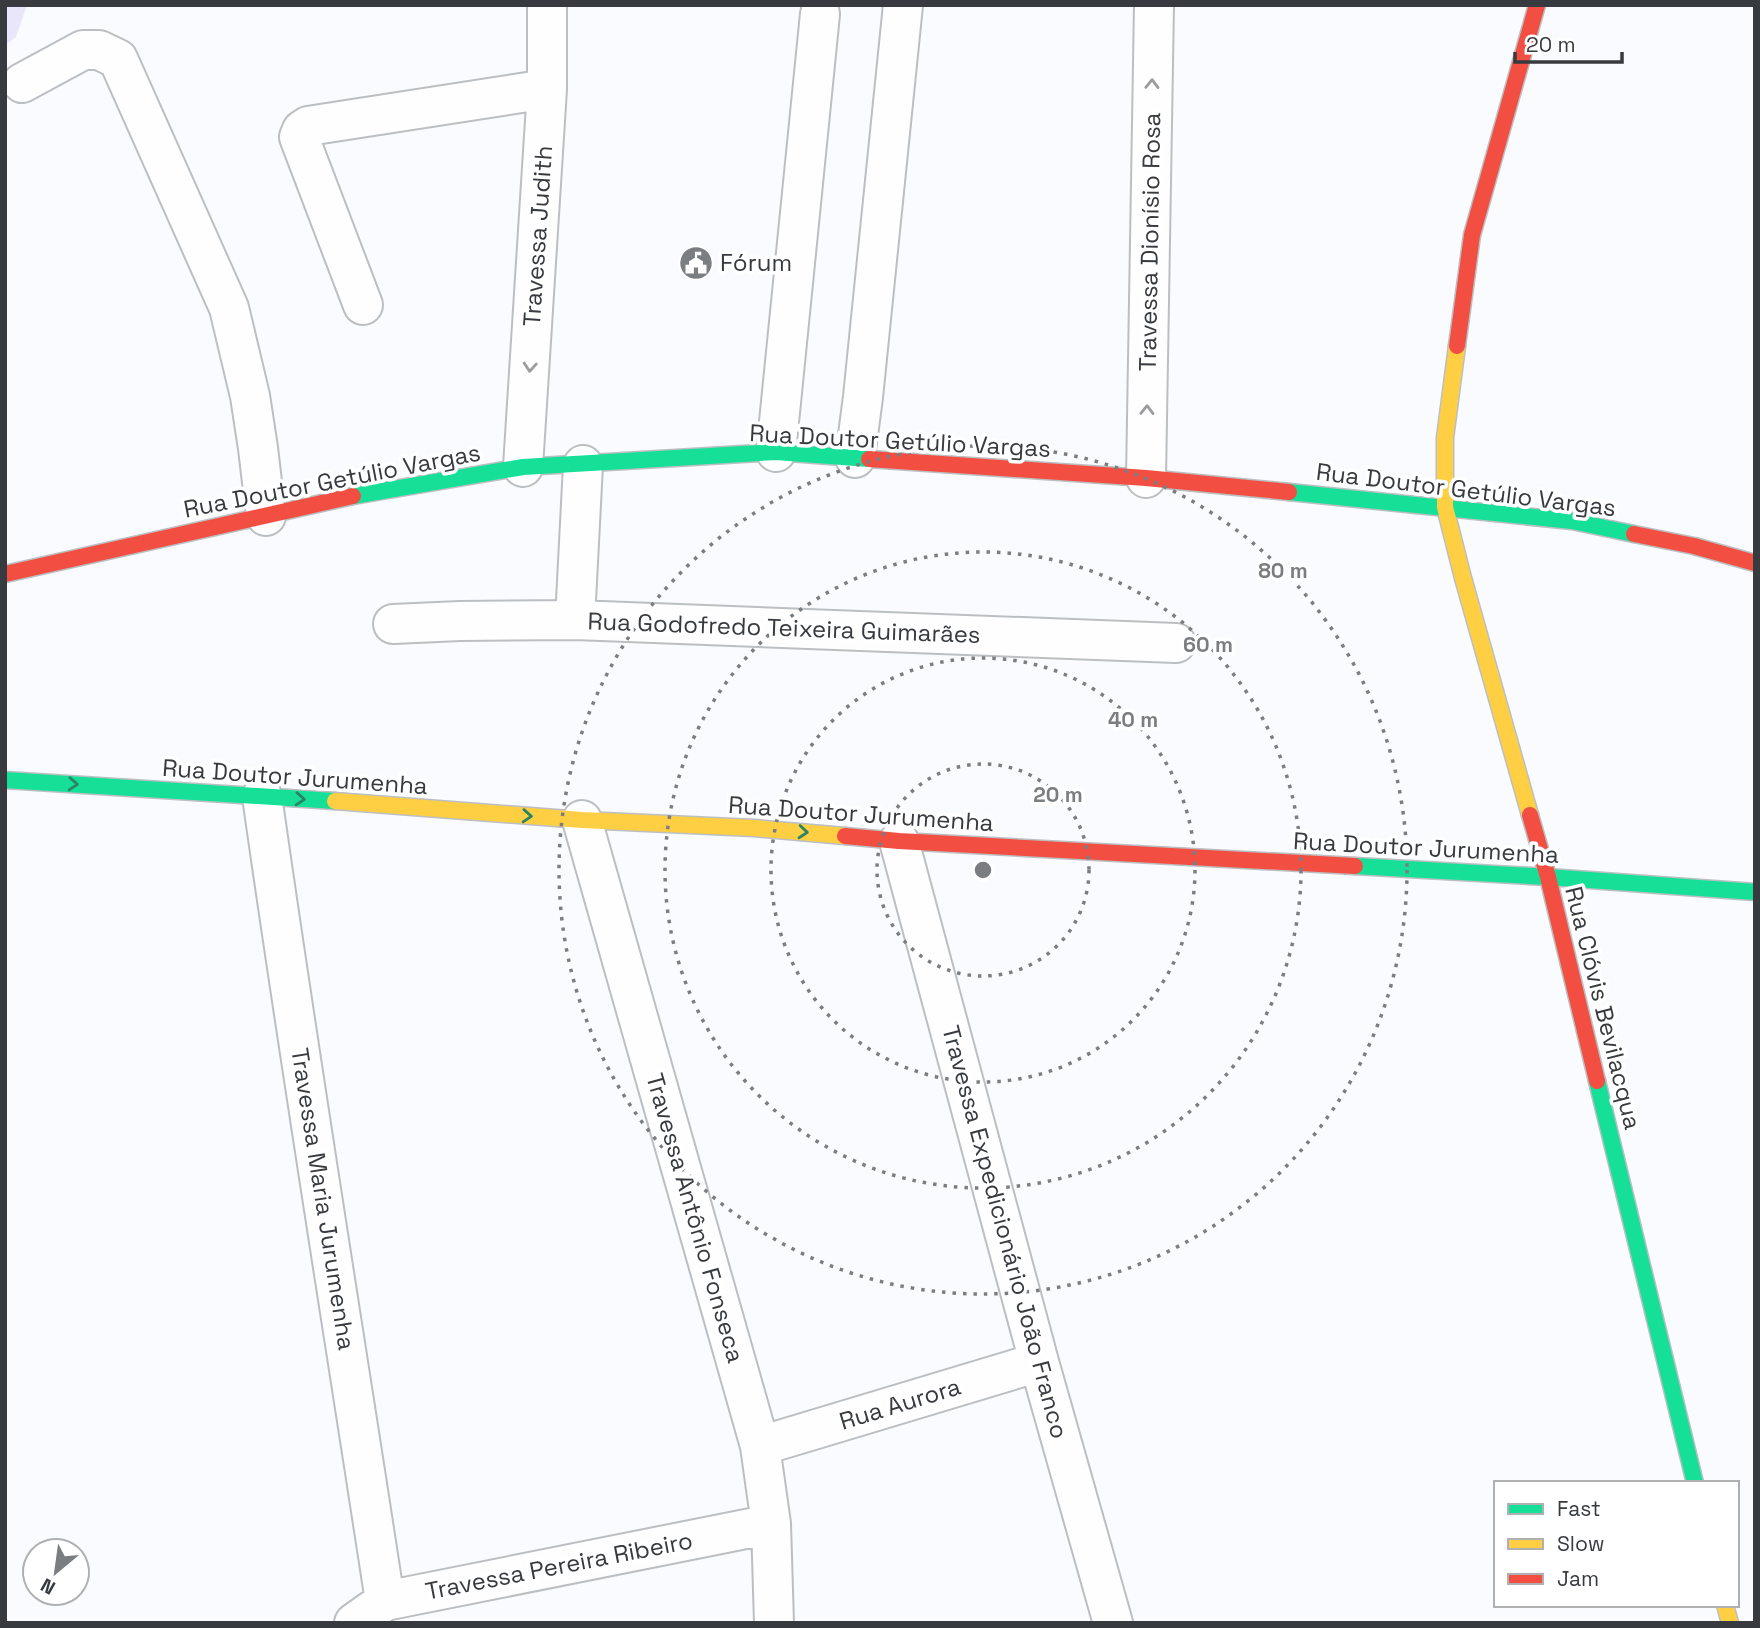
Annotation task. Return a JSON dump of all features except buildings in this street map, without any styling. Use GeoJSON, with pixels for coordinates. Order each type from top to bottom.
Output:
{"type":"FeatureCollection","features":[{"type":"Feature","properties":{"kind":"main road","name":"Rua Clóvis Bevilacqua"},"geometry":{"type":"LineString","coordinates":[[1537,5],[1472,235],[1445,438],[1445,507],[1548,877],[1695,1481]]}},
{"type":"Feature","properties":{"kind":"main road","name":"Rua Doutor Getúlio Vargas"},"geometry":{"type":"LineString","coordinates":[[5,575],[357,495],[523,467],[776,453],[1146,478],[1572,521],[1694,546],[1755,562]]}},
{"type":"Feature","properties":{"kind":"main road","name":"Rua Doutor Jurumenha"},"geometry":{"type":"LineString","coordinates":[[5,780],[582,820],[754,828],[899,841],[1548,877],[1755,892]]}},
{"type":"Feature","properties":{"kind":"street","name":"Travessa Judith"},"geometry":{"type":"LineString","coordinates":[[523,467],[547,89],[547,5]]}},
{"type":"Feature","properties":{"kind":"street"},"geometry":{"type":"LineString","coordinates":[[855,458],[902,5]]}},
{"type":"Feature","properties":{"kind":"street","name":"Travessa Dionísio Rosa"},"geometry":{"type":"LineString","coordinates":[[1146,478],[1154,5]]}},
{"type":"Feature","properties":{"kind":"street"},"geometry":{"type":"LineString","coordinates":[[776,453],[820,14]]}},
{"type":"Feature","properties":{"kind":"street"},"geometry":{"type":"LineString","coordinates":[[22,83],[83,50],[99,50],[118,59],[229,308],[250,396],[266,516]]}},
{"type":"Feature","properties":{"kind":"street"},"geometry":{"type":"LineString","coordinates":[[363,305],[299,137],[302,130],[308,126],[547,89]]}},
{"type":"Feature","properties":{"kind":"street"},"geometry":{"type":"LineString","coordinates":[[575,620],[583,465]]}},
{"type":"Feature","properties":{"kind":"street","name":"Rua Godofredo Teixeira Guimarães"},"geometry":{"type":"LineString","coordinates":[[393,624],[575,620],[1176,643]]}},
{"type":"Feature","properties":{"kind":"street","name":"Travessa Maria Jurumenha"},"geometry":{"type":"LineString","coordinates":[[262,796],[384,1601]]}},
{"type":"Feature","properties":{"kind":"street","name":"Travessa Antônio Fonseca"},"geometry":{"type":"LineString","coordinates":[[582,820],[760,1446],[771,1524],[774,1623]]}},
{"type":"Feature","properties":{"kind":"street","name":"Travessa Expedicionário João Franco"},"geometry":{"type":"LineString","coordinates":[[899,841],[1039,1362],[1113,1623]]}},
{"type":"Feature","properties":{"kind":"street","name":"Rua Aurora"},"geometry":{"type":"LineString","coordinates":[[760,1446],[1039,1362]]}},
{"type":"Feature","properties":{"kind":"street","name":"Travessa Pereira Ribeiro"},"geometry":{"type":"LineString","coordinates":[[354,1623],[384,1601],[771,1524]]}},
{"type":"Feature","properties":{"kind":"shaded area"},"geometry":{"type":"Polygon","coordinates":[[[5,5],[27,5],[16,37],[5,45],[5,5]]]}},
{"type":"Feature","properties":{"kind":"traffic: fast"},"geometry":{"type":"LineString","coordinates":[[353,496],[523,467],[776,452],[869,459]]}},
{"type":"Feature","properties":{"kind":"traffic: fast"},"geometry":{"type":"LineString","coordinates":[[1289,492],[1572,521],[1634,534]]}},
{"type":"Feature","properties":{"kind":"traffic: fast"},"geometry":{"type":"LineString","coordinates":[[5,780],[335,801]]}},
{"type":"Feature","properties":{"kind":"traffic: fast"},"geometry":{"type":"LineString","coordinates":[[1355,866],[1755,892]]}},
{"type":"Feature","properties":{"kind":"traffic: fast"},"geometry":{"type":"LineString","coordinates":[[1597,1081],[1695,1481]]}},
{"type":"Feature","properties":{"kind":"traffic: slow"},"geometry":{"type":"LineString","coordinates":[[1457,346],[1445,438],[1445,507],[1530,815]]}},
{"type":"Feature","properties":{"kind":"traffic: slow"},"geometry":{"type":"LineString","coordinates":[[335,801],[845,836]]}},
{"type":"Feature","properties":{"kind":"traffic: slow"},"geometry":{"type":"LineString","coordinates":[[1726,1607],[1730,1623]]}},
{"type":"Feature","properties":{"kind":"traffic: jam"},"geometry":{"type":"LineString","coordinates":[[1457,346],[1472,235],[1537,5]]}},
{"type":"Feature","properties":{"kind":"traffic: jam"},"geometry":{"type":"LineString","coordinates":[[869,459],[1146,478],[1289,492]]}},
{"type":"Feature","properties":{"kind":"traffic: jam"},"geometry":{"type":"LineString","coordinates":[[5,574],[353,496]]}},
{"type":"Feature","properties":{"kind":"traffic: jam"},"geometry":{"type":"LineString","coordinates":[[1634,534],[1694,546],[1755,563]]}},
{"type":"Feature","properties":{"kind":"traffic: jam"},"geometry":{"type":"LineString","coordinates":[[1530,815],[1548,877],[1597,1081]]}},
{"type":"Feature","properties":{"kind":"traffic: jam"},"geometry":{"type":"LineString","coordinates":[[845,836],[1355,866]]}},
{"type":"Feature","properties":{"kind":"place","name":"Fórum"},"geometry":{"type":"Point","coordinates":[696,263]}}]}
